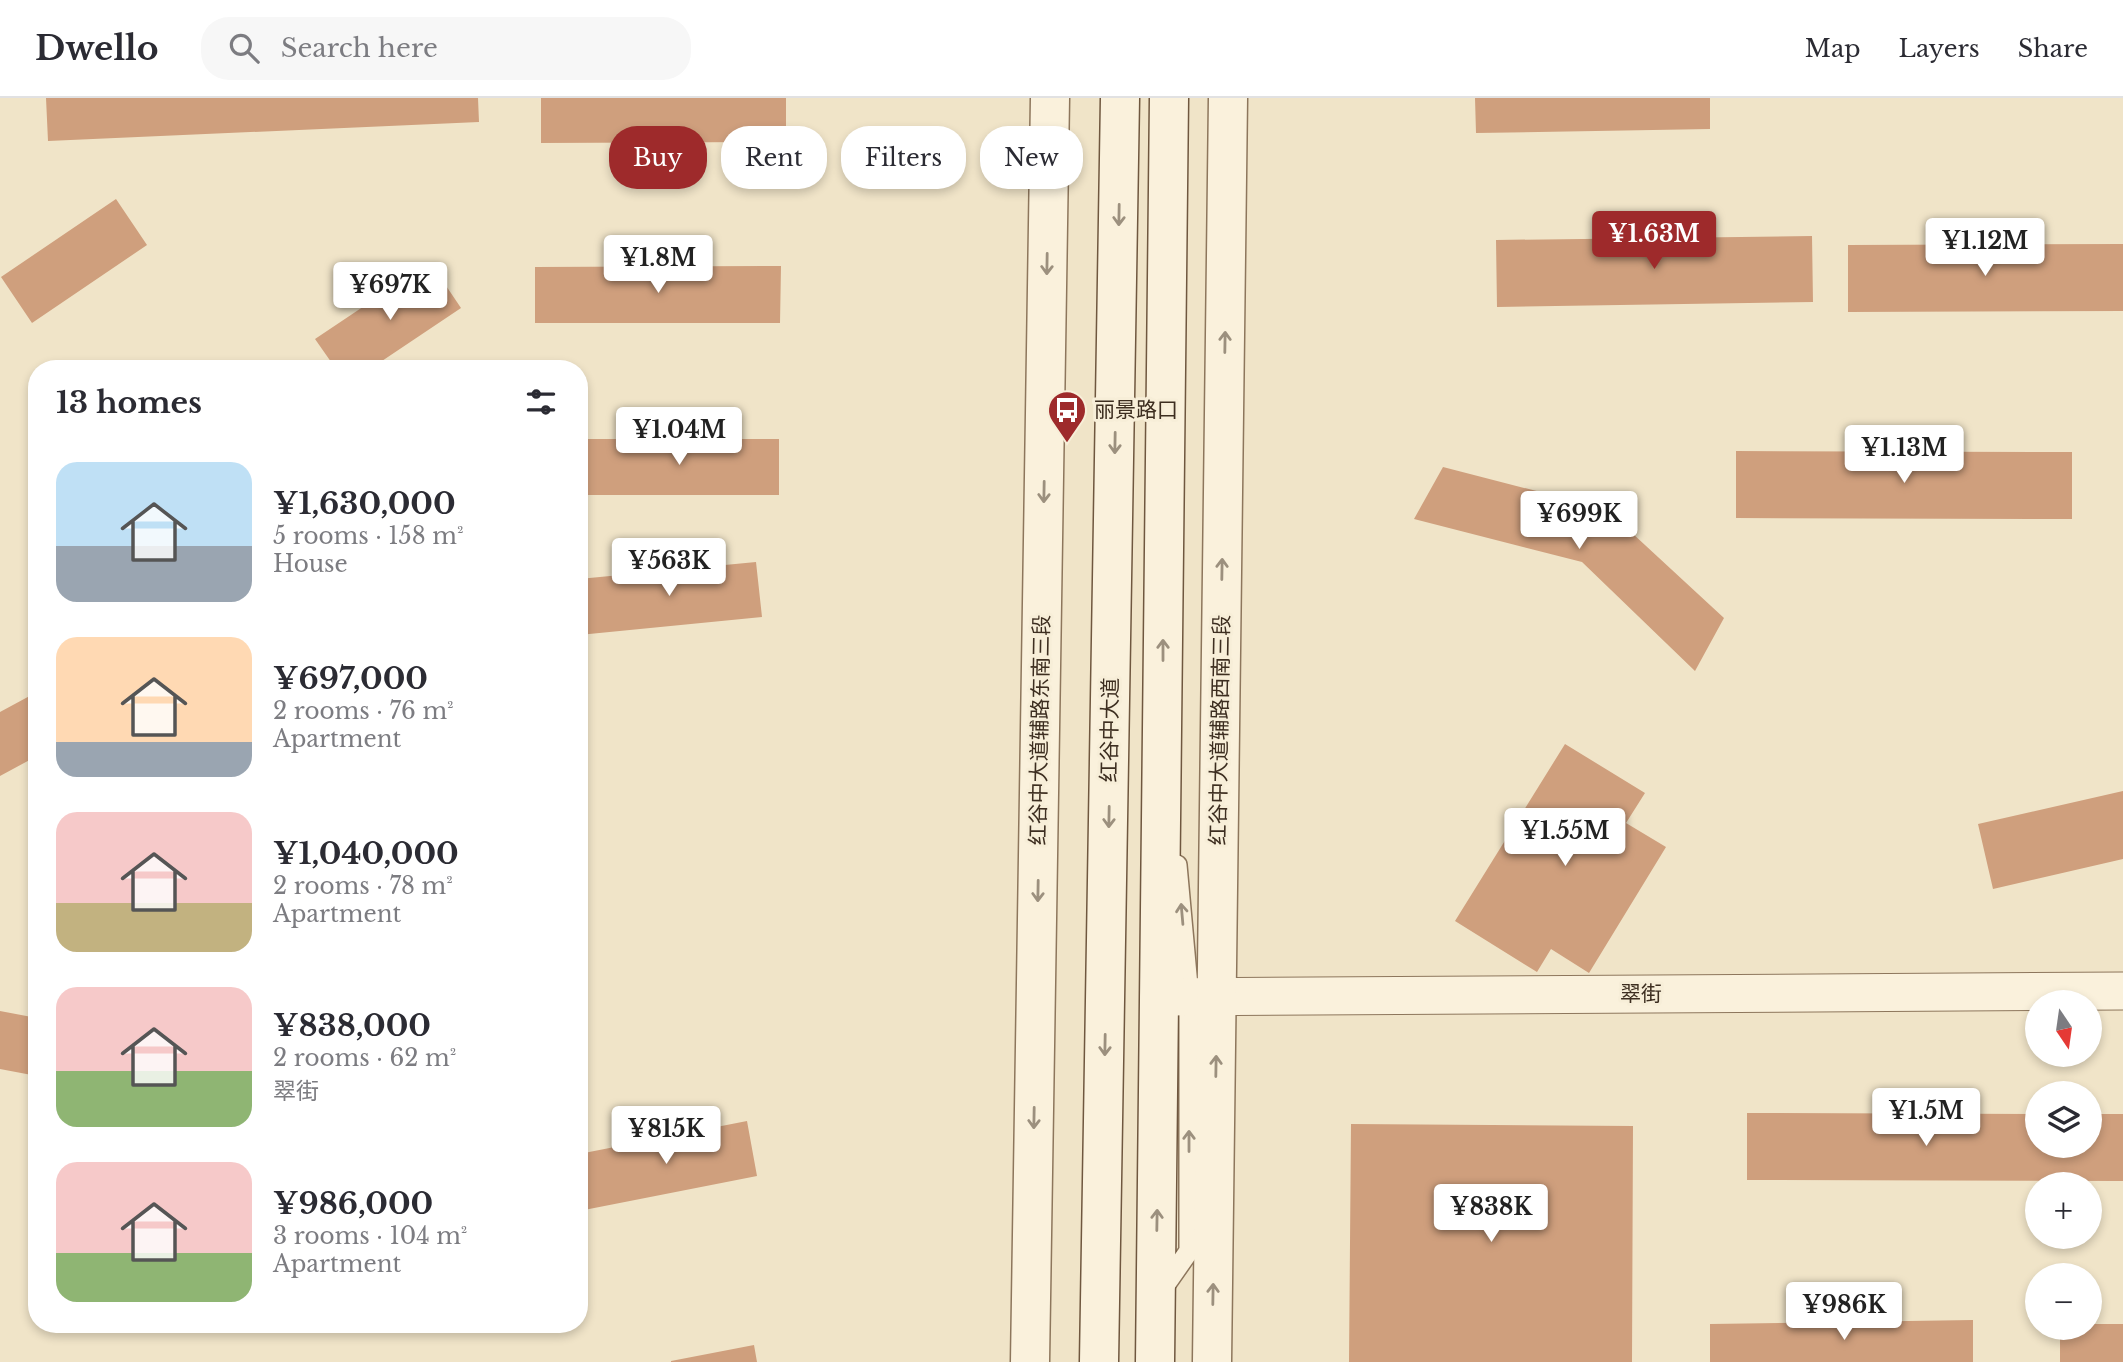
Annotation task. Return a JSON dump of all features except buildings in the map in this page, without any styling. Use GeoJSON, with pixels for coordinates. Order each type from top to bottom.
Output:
{"type":"FeatureCollection","features":[{"type":"Feature","properties":{"kind":"main road","name":"红谷中大道辅路东南三段"},"geometry":{"type":"LineString","coordinates":[[1031,1362],[1049,98]]}},
{"type":"Feature","properties":{"kind":"main road","name":"红谷中大道"},"geometry":{"type":"LineString","coordinates":[[1100,1362],[1121,98]]}},
{"type":"Feature","properties":{"kind":"main road"},"geometry":{"type":"LineString","coordinates":[[1155,1362],[1156,1297],[1188,997],[1162,702],[1168,98]]}},
{"type":"Feature","properties":{"kind":"main road","name":"红谷中大道辅路西南三段"},"geometry":{"type":"LineString","coordinates":[[1212,1362],[1188,997],[1228,98]]}},
{"type":"Feature","properties":{"kind":"street","name":"翠街"},"geometry":{"type":"LineString","coordinates":[[1188,997],[2123,991]]}},
{"type":"Feature","properties":{"kind":"place","name":"丽景路口"},"geometry":{"type":"Point","coordinates":[1067,444]}}]}
